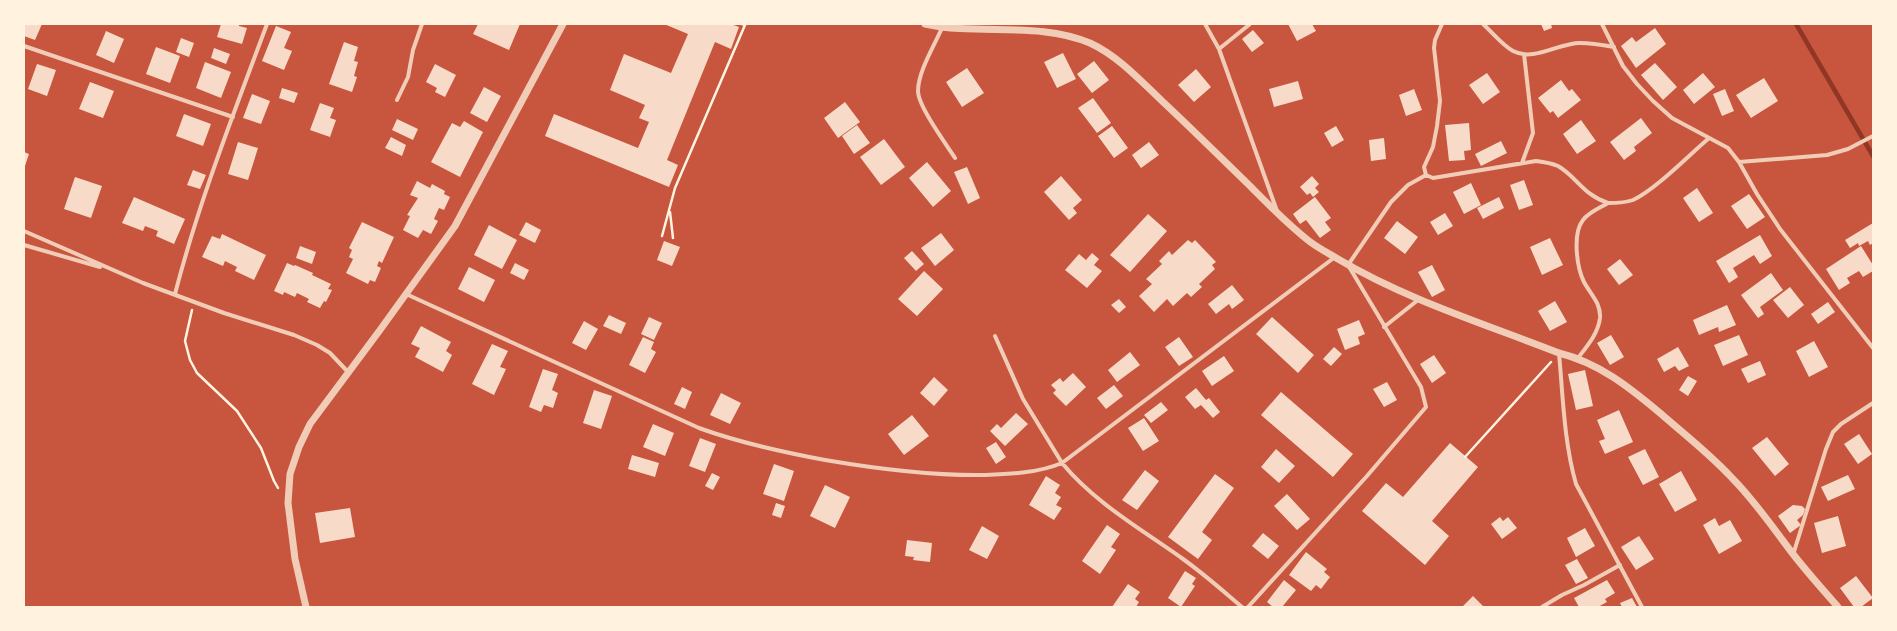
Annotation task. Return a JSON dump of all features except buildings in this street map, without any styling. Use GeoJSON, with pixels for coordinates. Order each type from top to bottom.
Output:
{"type":"FeatureCollection","features":[{"type":"Feature","properties":{"kind":"street"},"geometry":{"type":"LineString","coordinates":[[175,294],[194,225],[267,24]]}},
{"type":"Feature","properties":{"kind":"street"},"geometry":{"type":"LineString","coordinates":[[397,100],[408,77],[415,43],[422,24]]}},
{"type":"Feature","properties":{"kind":"street"},"geometry":{"type":"LineString","coordinates":[[306,607],[295,559],[288,503],[290,474],[299,447],[310,424],[455,226],[563,24]]}},
{"type":"Feature","properties":{"kind":"street"},"geometry":{"type":"LineString","coordinates":[[925,24],[942,28],[1051,32],[1068,35],[1091,44],[1112,56],[1142,81],[1278,214],[1311,243],[1372,278],[1418,300],[1559,353],[1578,358],[1614,376],[1633,390],[1698,445],[1732,477],[1763,512],[1793,555],[1838,607]]}},
{"type":"Feature","properties":{"kind":"street"},"geometry":{"type":"LineString","coordinates":[[1205,24],[1219,49],[1278,214]]}},
{"type":"Feature","properties":{"kind":"street"},"geometry":{"type":"LineString","coordinates":[[1219,49],[1250,24]]}},
{"type":"Feature","properties":{"kind":"street"},"geometry":{"type":"LineString","coordinates":[[1426,175],[1424,167],[1433,147],[1440,101],[1434,48],[1435,40],[1442,24]]}},
{"type":"Feature","properties":{"kind":"street"},"geometry":{"type":"LineString","coordinates":[[1483,24],[1513,51],[1524,54],[1538,53],[1567,44],[1580,43],[1614,47]]}},
{"type":"Feature","properties":{"kind":"street"},"geometry":{"type":"LineString","coordinates":[[1602,24],[1623,66],[1636,84],[1653,101],[1672,118],[1728,148],[1739,162],[1757,194],[1780,229],[1873,348]]}},
{"type":"Feature","properties":{"kind":"street"},"geometry":{"type":"LineString","coordinates":[[942,28],[919,79],[918,92],[922,106],[955,158]]}},
{"type":"Feature","properties":{"kind":"street"},"geometry":{"type":"LineString","coordinates":[[24,46],[232,117]]}},
{"type":"Feature","properties":{"kind":"street"},"geometry":{"type":"LineString","coordinates":[[1522,163],[1533,133],[1524,54]]}},
{"type":"Feature","properties":{"kind":"street"},"geometry":{"type":"LineString","coordinates":[[1739,162],[1827,155],[1848,149],[1873,136]]}},
{"type":"Feature","properties":{"kind":"street"},"geometry":{"type":"LineString","coordinates":[[1348,265],[1391,202],[1408,184],[1426,175],[1433,178],[1446,177],[1536,161],[1557,166],[1589,194],[1608,203],[1620,203],[1633,200],[1654,186],[1708,138]]}},
{"type":"Feature","properties":{"kind":"street"},"geometry":{"type":"LineString","coordinates":[[1578,358],[1598,328],[1600,317],[1596,299],[1584,282],[1580,272],[1578,261],[1578,230],[1583,220],[1592,212],[1608,203]]}},
{"type":"Feature","properties":{"kind":"street"},"geometry":{"type":"LineString","coordinates":[[24,232],[143,283],[224,313],[294,335],[317,345],[330,353],[348,372]]}},
{"type":"Feature","properties":{"kind":"street"},"geometry":{"type":"LineString","coordinates":[[24,245],[109,269]]}},
{"type":"Feature","properties":{"kind":"street"},"geometry":{"type":"LineString","coordinates":[[406,294],[699,428],[721,436],[768,449],[864,467],[963,476],[1028,472],[1049,468],[1062,463],[1335,257]]}},
{"type":"Feature","properties":{"kind":"street"},"geometry":{"type":"LineString","coordinates":[[1248,607],[1367,476],[1426,407],[1421,387],[1348,265]]}},
{"type":"Feature","properties":{"kind":"street"},"geometry":{"type":"LineString","coordinates":[[1384,327],[1418,300]]}},
{"type":"Feature","properties":{"kind":"street"},"geometry":{"type":"LineString","coordinates":[[995,336],[1023,398],[1062,463],[1073,476],[1107,506],[1184,560],[1242,607]]}},
{"type":"Feature","properties":{"kind":"street"},"geometry":{"type":"LineString","coordinates":[[1559,353],[1566,434],[1571,466],[1576,484],[1642,607]]}},
{"type":"Feature","properties":{"kind":"street"},"geometry":{"type":"LineString","coordinates":[[1793,555],[1826,449],[1833,432],[1840,424],[1873,403]]}},
{"type":"Feature","properties":{"kind":"street"},"geometry":{"type":"LineString","coordinates":[[1542,607],[1620,565]]}},
{"type":"Feature","properties":{"kind":"path"},"geometry":{"type":"LineString","coordinates":[[662,236],[675,188],[744,24]]}},
{"type":"Feature","properties":{"kind":"path"},"geometry":{"type":"LineString","coordinates":[[669,210],[673,238]]}},
{"type":"Feature","properties":{"kind":"path"},"geometry":{"type":"LineString","coordinates":[[191,300],[192,315],[185,341],[190,360],[197,373],[237,411],[261,448],[274,481],[288,503]]}},
{"type":"Feature","properties":{"kind":"path"},"geometry":{"type":"LineString","coordinates":[[1465,457],[1559,353]]}},
{"type":"Feature","properties":{"kind":"waterway"},"geometry":{"type":"LineString","coordinates":[[1796,24],[1873,156]]}}]}
